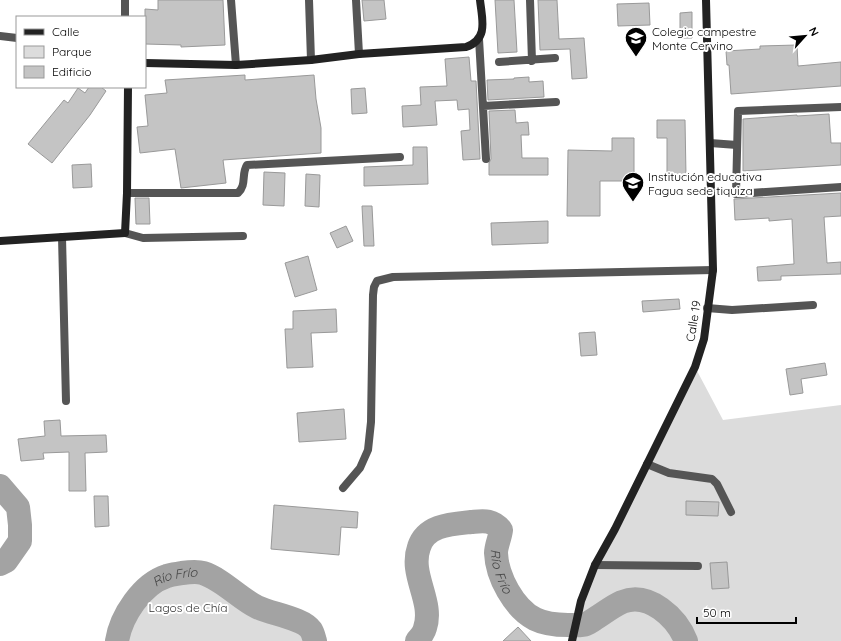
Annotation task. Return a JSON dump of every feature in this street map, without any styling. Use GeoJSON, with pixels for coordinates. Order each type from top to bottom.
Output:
{"type":"FeatureCollection","features":[{"type":"Feature","properties":{"kind":"street"},"geometry":{"type":"LineString","coordinates":[[124,0],[125,16]]}},
{"type":"Feature","properties":{"kind":"street"},"geometry":{"type":"LineString","coordinates":[[232,0],[236,65]]}},
{"type":"Feature","properties":{"kind":"street"},"geometry":{"type":"LineString","coordinates":[[309,0],[311,60]]}},
{"type":"Feature","properties":{"kind":"street"},"geometry":{"type":"LineString","coordinates":[[356,0],[358,54]]}},
{"type":"Feature","properties":{"kind":"street"},"geometry":{"type":"LineString","coordinates":[[146,63],[236,65],[311,60],[358,54],[466,47],[479,39],[482,33],[480,0]]}},
{"type":"Feature","properties":{"kind":"street"},"geometry":{"type":"LineString","coordinates":[[530,0],[532,61]]}},
{"type":"Feature","properties":{"kind":"street","name":"Calle 19"},"geometry":{"type":"LineString","coordinates":[[572,641],[581,601],[595,566],[616,529],[695,367],[704,338],[713,270],[706,0]]}},
{"type":"Feature","properties":{"kind":"street"},"geometry":{"type":"LineString","coordinates":[[0,36],[16,38]]}},
{"type":"Feature","properties":{"kind":"street"},"geometry":{"type":"LineString","coordinates":[[479,39],[486,159]]}},
{"type":"Feature","properties":{"kind":"street"},"geometry":{"type":"LineString","coordinates":[[499,62],[532,61],[555,58]]}},
{"type":"Feature","properties":{"kind":"street"},"geometry":{"type":"LineString","coordinates":[[125,233],[128,88]]}},
{"type":"Feature","properties":{"kind":"street"},"geometry":{"type":"LineString","coordinates":[[483,106],[556,102]]}},
{"type":"Feature","properties":{"kind":"street"},"geometry":{"type":"LineString","coordinates":[[841,107],[738,111],[736,194],[841,188]]}},
{"type":"Feature","properties":{"kind":"street"},"geometry":{"type":"LineString","coordinates":[[710,143],[737,144]]}},
{"type":"Feature","properties":{"kind":"street"},"geometry":{"type":"LineString","coordinates":[[127,193],[238,193],[244,185],[244,170],[247,165],[400,157]]}},
{"type":"Feature","properties":{"kind":"street"},"geometry":{"type":"LineString","coordinates":[[0,241],[125,233],[143,238],[243,236]]}},
{"type":"Feature","properties":{"kind":"street"},"geometry":{"type":"LineString","coordinates":[[62,237],[66,401]]}},
{"type":"Feature","properties":{"kind":"street"},"geometry":{"type":"LineString","coordinates":[[343,488],[360,468],[368,450],[371,422],[373,295],[374,286],[377,280],[393,277],[713,270]]}},
{"type":"Feature","properties":{"kind":"street"},"geometry":{"type":"LineString","coordinates":[[707,308],[732,310],[813,305]]}},
{"type":"Feature","properties":{"kind":"street"},"geometry":{"type":"LineString","coordinates":[[647,464],[669,473],[712,479],[717,484],[731,512]]}},
{"type":"Feature","properties":{"kind":"street"},"geometry":{"type":"LineString","coordinates":[[595,566],[698,566]]}},
{"type":"Feature","properties":{"kind":"green space"},"geometry":{"type":"Polygon","coordinates":[[[695,367],[723,420],[841,405],[841,641],[572,641],[581,601],[695,367]]]}},
{"type":"Feature","properties":{"kind":"green space","name":"Lagos de Chía"},"geometry":{"type":"Polygon","coordinates":[[[188,572],[202,572],[216,578],[228,588],[257,607],[302,623],[310,629],[315,641],[117,641],[119,631],[128,612],[134,602],[148,587],[166,576],[188,572]]]}},
{"type":"Feature","properties":{"kind":"building"},"geometry":{"type":"Polygon","coordinates":[[[158,0],[223,0],[225,45],[181,47],[181,45],[146,44],[145,9],[158,10],[158,0]]]}},
{"type":"Feature","properties":{"kind":"building"},"geometry":{"type":"Polygon","coordinates":[[[362,0],[384,0],[386,19],[364,21],[362,0]]]}},
{"type":"Feature","properties":{"kind":"building"},"geometry":{"type":"Polygon","coordinates":[[[495,0],[514,0],[517,52],[498,53],[495,0]]]}},
{"type":"Feature","properties":{"kind":"building"},"geometry":{"type":"Polygon","coordinates":[[[538,0],[557,0],[559,39],[584,38],[587,78],[572,79],[570,49],[540,50],[538,0]]]}},
{"type":"Feature","properties":{"kind":"building"},"geometry":{"type":"Polygon","coordinates":[[[649,3],[650,25],[618,26],[617,4],[649,3]]]}},
{"type":"Feature","properties":{"kind":"building"},"geometry":{"type":"Polygon","coordinates":[[[692,12],[692,38],[680,38],[680,13],[692,12]]]}},
{"type":"Feature","properties":{"kind":"building"},"geometry":{"type":"Polygon","coordinates":[[[797,45],[798,66],[841,62],[841,86],[731,94],[729,65],[727,65],[726,51],[760,49],[760,46],[797,45]]]}},
{"type":"Feature","properties":{"kind":"building"},"geometry":{"type":"Polygon","coordinates":[[[469,57],[471,81],[476,81],[480,159],[463,160],[461,131],[470,130],[469,109],[458,110],[457,100],[435,101],[437,125],[403,127],[402,106],[421,105],[420,87],[447,86],[445,59],[469,57]]]}},
{"type":"Feature","properties":{"kind":"building"},"geometry":{"type":"Polygon","coordinates":[[[245,75],[245,80],[314,75],[321,128],[321,153],[223,160],[226,183],[181,188],[175,149],[140,153],[137,127],[148,126],[145,95],[167,93],[165,80],[245,75]]]}},
{"type":"Feature","properties":{"kind":"building"},"geometry":{"type":"Polygon","coordinates":[[[529,77],[529,82],[543,81],[544,97],[488,100],[487,80],[529,77]]]}},
{"type":"Feature","properties":{"kind":"building"},"geometry":{"type":"Polygon","coordinates":[[[78,88],[85,93],[88,88],[102,88],[106,91],[90,115],[52,163],[28,144],[64,100],[68,103],[78,88]]]}},
{"type":"Feature","properties":{"kind":"building"},"geometry":{"type":"Polygon","coordinates":[[[365,88],[367,113],[352,114],[351,89],[365,88]]]}},
{"type":"Feature","properties":{"kind":"building"},"geometry":{"type":"Polygon","coordinates":[[[515,110],[516,123],[528,122],[529,135],[521,135],[522,158],[548,158],[548,175],[489,175],[489,163],[491,159],[489,111],[515,110]]]}},
{"type":"Feature","properties":{"kind":"building"},"geometry":{"type":"Polygon","coordinates":[[[829,114],[831,143],[841,143],[841,165],[743,171],[743,119],[829,114]]]}},
{"type":"Feature","properties":{"kind":"building"},"geometry":{"type":"Polygon","coordinates":[[[657,120],[685,120],[686,176],[667,177],[667,138],[657,138],[657,120]]]}},
{"type":"Feature","properties":{"kind":"building"},"geometry":{"type":"Polygon","coordinates":[[[612,138],[634,138],[634,181],[600,181],[600,216],[567,216],[568,150],[612,151],[612,138]]]}},
{"type":"Feature","properties":{"kind":"building"},"geometry":{"type":"Polygon","coordinates":[[[413,147],[427,147],[428,184],[364,186],[364,167],[413,165],[413,147]]]}},
{"type":"Feature","properties":{"kind":"building"},"geometry":{"type":"Polygon","coordinates":[[[91,164],[92,187],[73,188],[72,165],[91,164]]]}},
{"type":"Feature","properties":{"kind":"building"},"geometry":{"type":"Polygon","coordinates":[[[264,172],[285,173],[284,206],[263,205],[264,172]]]}},
{"type":"Feature","properties":{"kind":"building"},"geometry":{"type":"Polygon","coordinates":[[[306,174],[320,175],[319,207],[305,206],[306,174]]]}},
{"type":"Feature","properties":{"kind":"building"},"geometry":{"type":"Polygon","coordinates":[[[841,193],[841,216],[824,217],[827,263],[841,262],[841,274],[781,276],[781,280],[758,281],[757,267],[794,264],[792,219],[769,221],[769,218],[735,220],[734,199],[841,193]]]}},
{"type":"Feature","properties":{"kind":"building"},"geometry":{"type":"Polygon","coordinates":[[[135,198],[149,198],[150,224],[136,224],[135,198]]]}},
{"type":"Feature","properties":{"kind":"building"},"geometry":{"type":"Polygon","coordinates":[[[362,206],[372,206],[374,246],[364,246],[362,206]]]}},
{"type":"Feature","properties":{"kind":"building"},"geometry":{"type":"Polygon","coordinates":[[[548,221],[548,243],[492,245],[491,223],[548,221]]]}},
{"type":"Feature","properties":{"kind":"building"},"geometry":{"type":"Polygon","coordinates":[[[346,226],[353,241],[337,248],[330,233],[346,226]]]}},
{"type":"Feature","properties":{"kind":"building"},"geometry":{"type":"Polygon","coordinates":[[[308,256],[317,290],[295,297],[285,263],[308,256]]]}},
{"type":"Feature","properties":{"kind":"building"},"geometry":{"type":"Polygon","coordinates":[[[679,299],[680,309],[643,312],[642,301],[679,299]]]}},
{"type":"Feature","properties":{"kind":"building"},"geometry":{"type":"Polygon","coordinates":[[[336,309],[337,332],[311,333],[313,367],[287,368],[285,329],[293,329],[293,311],[336,309]]]}},
{"type":"Feature","properties":{"kind":"building"},"geometry":{"type":"Polygon","coordinates":[[[595,332],[597,355],[581,356],[579,333],[595,332]]]}},
{"type":"Feature","properties":{"kind":"building"},"geometry":{"type":"Polygon","coordinates":[[[825,363],[827,375],[801,379],[803,393],[790,395],[786,369],[825,363]]]}},
{"type":"Feature","properties":{"kind":"building"},"geometry":{"type":"Polygon","coordinates":[[[344,409],[346,439],[299,442],[297,413],[344,409]]]}},
{"type":"Feature","properties":{"kind":"building"},"geometry":{"type":"Polygon","coordinates":[[[60,420],[61,436],[106,435],[107,452],[85,453],[86,491],[69,491],[69,452],[43,453],[44,459],[21,461],[18,439],[45,436],[44,421],[60,420]]]}},
{"type":"Feature","properties":{"kind":"building"},"geometry":{"type":"Polygon","coordinates":[[[94,496],[108,496],[109,526],[95,527],[94,496]]]}},
{"type":"Feature","properties":{"kind":"building"},"geometry":{"type":"Polygon","coordinates":[[[686,501],[719,502],[718,516],[686,515],[686,501]]]}},
{"type":"Feature","properties":{"kind":"building"},"geometry":{"type":"Polygon","coordinates":[[[274,505],[358,512],[357,528],[341,527],[339,555],[271,549],[274,505]]]}},
{"type":"Feature","properties":{"kind":"building"},"geometry":{"type":"Polygon","coordinates":[[[727,562],[729,588],[712,589],[710,563],[727,562]]]}},
{"type":"Feature","properties":{"kind":"building"},"geometry":{"type":"Polygon","coordinates":[[[518,627],[531,641],[503,641],[518,627]]]}},
{"type":"Feature","properties":{"kind":"waterway","name":"Río Frío"},"geometry":{"type":"LineString","coordinates":[[0,486],[18,507],[20,525],[20,541],[6,561],[0,564]]}},
{"type":"Feature","properties":{"kind":"waterway","name":"Río Frío"},"geometry":{"type":"LineString","coordinates":[[417,641],[424,632],[427,618],[417,568],[417,557],[422,540],[427,534],[440,527],[483,521],[491,522],[498,526],[501,530],[496,553],[503,582],[520,607],[535,619],[555,624],[584,625],[622,602],[642,600],[652,603],[669,616],[682,632],[686,641]]}},
{"type":"Feature","properties":{"kind":"waterway","name":"Río Frío"},"geometry":{"type":"LineString","coordinates":[[117,641],[119,631],[128,612],[141,593],[149,586],[169,575],[196,572],[210,576],[263,610],[301,622],[311,630],[315,641]]}},
{"type":"Feature","properties":{"kind":"place","name":"Colegio campestre Monte Cervino"},"geometry":{"type":"Point","coordinates":[636,58]}},
{"type":"Feature","properties":{"kind":"place","name":"Institución educativa Fagua sede tiquiza"},"geometry":{"type":"Point","coordinates":[633,202]}}]}
